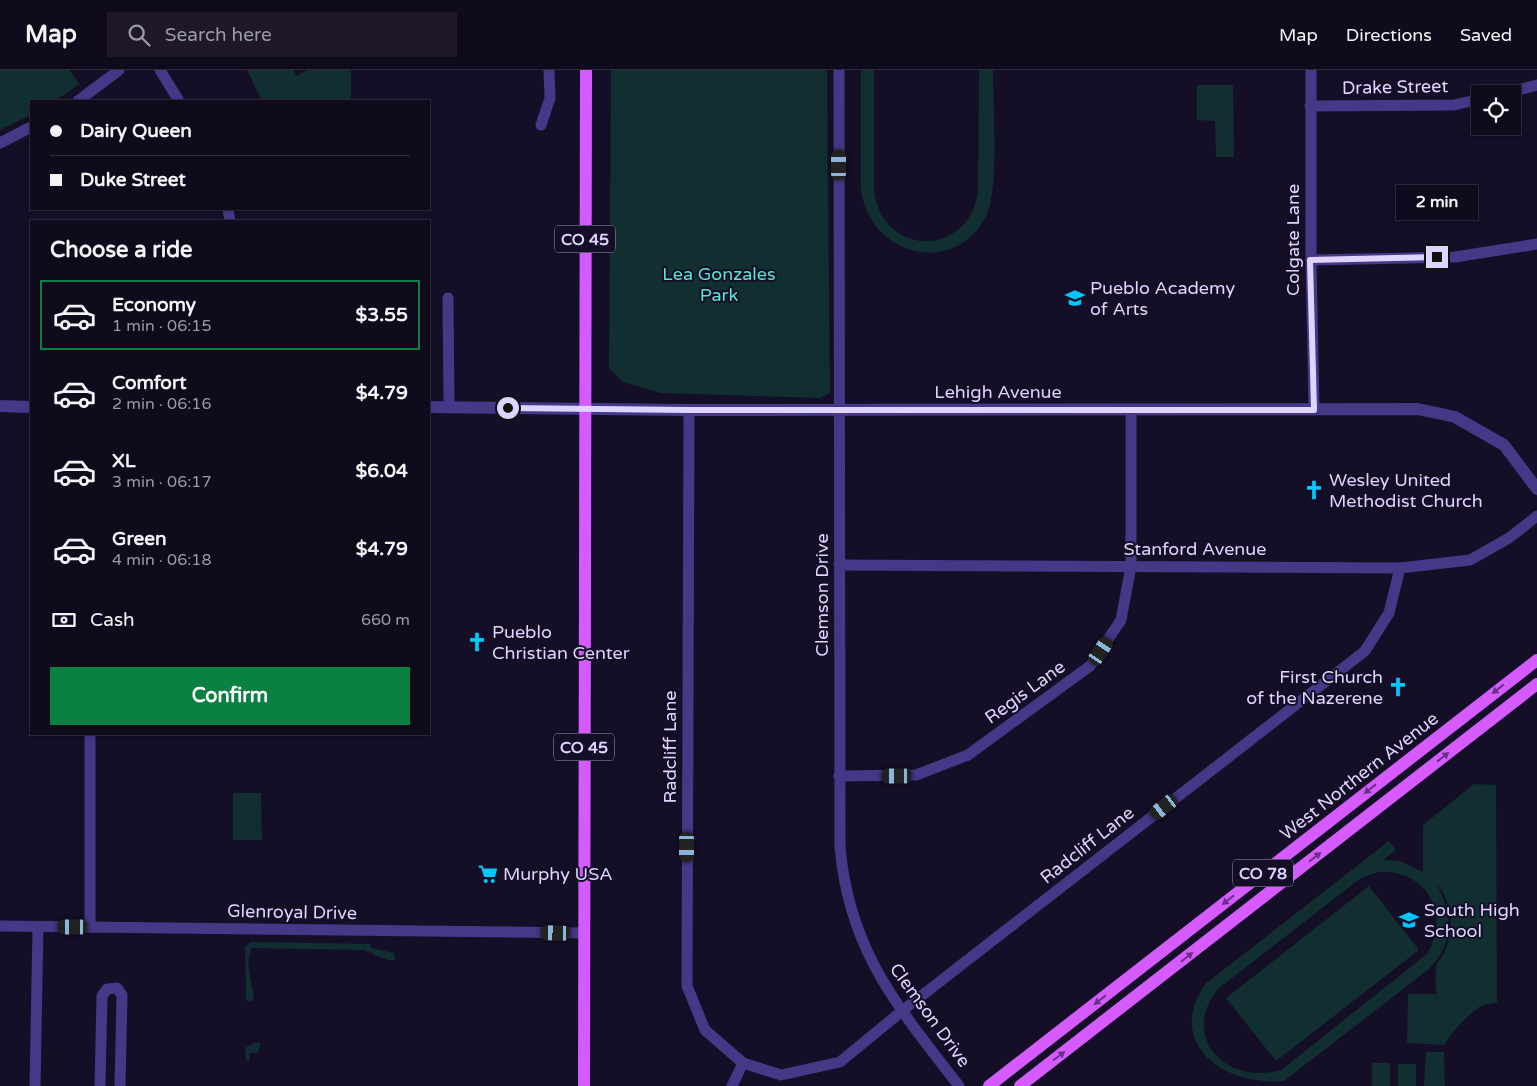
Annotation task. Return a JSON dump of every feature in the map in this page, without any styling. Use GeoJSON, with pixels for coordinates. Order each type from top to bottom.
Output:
{"type":"FeatureCollection","features":[{"type":"Feature","properties":{"kind":"main road","name":"CO 45"},"geometry":{"type":"LineString","coordinates":[[584,1086],[586,70]]}},
{"type":"Feature","properties":{"kind":"main road","name":"West Northern Avenue"},"geometry":{"type":"LineString","coordinates":[[989,1086],[1537,660]]}},
{"type":"Feature","properties":{"kind":"main road","name":"West Northern Avenue"},"geometry":{"type":"LineString","coordinates":[[1020,1086],[1537,684]]}},
{"type":"Feature","properties":{"kind":"street"},"geometry":{"type":"LineString","coordinates":[[79,100],[119,70]]}},
{"type":"Feature","properties":{"kind":"street"},"geometry":{"type":"LineString","coordinates":[[160,70],[178,100]]}},
{"type":"Feature","properties":{"kind":"street"},"geometry":{"type":"LineString","coordinates":[[541,125],[550,98],[549,70]]}},
{"type":"Feature","properties":{"kind":"street","name":"Clemson Drive"},"geometry":{"type":"LineString","coordinates":[[839,70],[839,776],[842,872],[850,907],[861,941],[874,970],[902,1011],[959,1086]]}},
{"type":"Feature","properties":{"kind":"street","name":"Colgate Lane"},"geometry":{"type":"LineString","coordinates":[[1311,70],[1310,260],[1314,410]]}},
{"type":"Feature","properties":{"kind":"street"},"geometry":{"type":"LineString","coordinates":[[1521,89],[1537,85]]}},
{"type":"Feature","properties":{"kind":"street","name":"Drake Street"},"geometry":{"type":"LineString","coordinates":[[1310,106],[1454,104],[1471,101]]}},
{"type":"Feature","properties":{"kind":"street"},"geometry":{"type":"LineString","coordinates":[[0,143],[30,128]]}},
{"type":"Feature","properties":{"kind":"street"},"geometry":{"type":"LineString","coordinates":[[1310,260],[1455,257],[1537,244]]}},
{"type":"Feature","properties":{"kind":"street"},"geometry":{"type":"LineString","coordinates":[[448,298],[449,407]]}},
{"type":"Feature","properties":{"kind":"street"},"geometry":{"type":"LineString","coordinates":[[0,406],[30,407]]}},
{"type":"Feature","properties":{"kind":"street","name":"Lehigh Avenue"},"geometry":{"type":"LineString","coordinates":[[430,407],[688,410],[1418,409],[1455,417],[1504,445],[1537,489]]}},
{"type":"Feature","properties":{"kind":"street","name":"Regis Lane"},"geometry":{"type":"LineString","coordinates":[[839,776],[916,776],[968,756],[1090,666],[1121,620],[1131,566],[1132,409]]}},
{"type":"Feature","properties":{"kind":"street","name":"Radcliff Lane"},"geometry":{"type":"LineString","coordinates":[[688,410],[687,986],[705,1030],[742,1063],[781,1075],[840,1062],[902,1011],[1365,652],[1389,613],[1400,568]]}},
{"type":"Feature","properties":{"kind":"street","name":"Stanford Avenue"},"geometry":{"type":"LineString","coordinates":[[839,565],[1400,568],[1470,560],[1509,538],[1537,516]]}},
{"type":"Feature","properties":{"kind":"street"},"geometry":{"type":"LineString","coordinates":[[90,735],[90,927]]}},
{"type":"Feature","properties":{"kind":"street","name":"Glenroyal Drive"},"geometry":{"type":"LineString","coordinates":[[0,926],[584,934]]}},
{"type":"Feature","properties":{"kind":"street"},"geometry":{"type":"LineString","coordinates":[[34,1086],[38,927]]}},
{"type":"Feature","properties":{"kind":"street"},"geometry":{"type":"LineString","coordinates":[[100,1086],[102,996],[107,989],[117,988],[122,995],[120,1086]]}},
{"type":"Feature","properties":{"kind":"street"},"geometry":{"type":"LineString","coordinates":[[732,1086],[742,1063]]}},
{"type":"Feature","properties":{"kind":"green space"},"geometry":{"type":"Polygon","coordinates":[[[0,70],[69,70],[80,84],[56,100],[30,100],[30,115],[0,130],[0,70]]]}},
{"type":"Feature","properties":{"kind":"green space"},"geometry":{"type":"Polygon","coordinates":[[[247,70],[293,70],[297,76],[307,70],[351,70],[351,100],[262,100],[247,70]]]}},
{"type":"Feature","properties":{"kind":"green space","name":"Lea Gonzales Park"},"geometry":{"type":"Polygon","coordinates":[[[611,70],[827,70],[830,393],[820,398],[661,393],[623,382],[609,368],[611,70]]]}},
{"type":"Feature","properties":{"kind":"green space"},"geometry":{"type":"Polygon","coordinates":[[[861,70],[874,70],[874,189],[880,211],[891,228],[907,237],[924,241],[942,238],[958,229],[971,214],[978,192],[979,70],[993,70],[994,166],[991,202],[987,214],[973,234],[956,247],[936,252],[916,251],[897,244],[880,231],[868,213],[861,190],[861,70]]]}},
{"type":"Feature","properties":{"kind":"green space"},"geometry":{"type":"Polygon","coordinates":[[[1197,85],[1233,85],[1234,157],[1216,157],[1215,121],[1197,120],[1197,85]]]}},
{"type":"Feature","properties":{"kind":"green space"},"geometry":{"type":"Polygon","coordinates":[[[1474,784],[1496,785],[1497,1003],[1483,1005],[1477,1009],[1455,1030],[1445,1045],[1407,1043],[1408,994],[1436,994],[1437,1008],[1436,969],[1448,943],[1451,925],[1446,899],[1437,884],[1446,907],[1449,928],[1444,948],[1438,958],[1429,969],[1284,1081],[1261,1081],[1239,1076],[1221,1068],[1206,1056],[1196,1041],[1192,1024],[1195,1005],[1205,984],[1389,841],[1396,850],[1383,860],[1400,861],[1423,872],[1423,825],[1474,784]],[[1378,872],[1361,878],[1219,988],[1208,1006],[1204,1023],[1206,1039],[1214,1053],[1226,1063],[1242,1071],[1261,1073],[1281,1070],[1427,954],[1434,939],[1436,923],[1435,909],[1430,896],[1421,886],[1409,878],[1395,873],[1378,872]]]}},
{"type":"Feature","properties":{"kind":"green space"},"geometry":{"type":"Polygon","coordinates":[[[233,793],[261,793],[262,840],[233,840],[233,793]]]}},
{"type":"Feature","properties":{"kind":"green space"},"geometry":{"type":"Polygon","coordinates":[[[1369,886],[1419,950],[1276,1061],[1226,998],[1369,886]]]}},
{"type":"Feature","properties":{"kind":"green space"},"geometry":{"type":"Polygon","coordinates":[[[250,942],[371,944],[371,948],[394,953],[395,960],[388,960],[372,954],[372,951],[369,953],[364,950],[253,948],[249,958],[249,972],[254,999],[249,1002],[246,999],[245,947],[250,942]]]}},
{"type":"Feature","properties":{"kind":"green space"},"geometry":{"type":"Polygon","coordinates":[[[254,1043],[261,1043],[258,1053],[250,1053],[249,1061],[246,1060],[245,1048],[254,1043]]]}},
{"type":"Feature","properties":{"kind":"green space"},"geometry":{"type":"Polygon","coordinates":[[[1426,1052],[1444,1052],[1445,1086],[1424,1086],[1426,1052]]]}},
{"type":"Feature","properties":{"kind":"green space"},"geometry":{"type":"Polygon","coordinates":[[[1372,1063],[1390,1063],[1390,1086],[1372,1086],[1372,1063]]]}},
{"type":"Feature","properties":{"kind":"green space"},"geometry":{"type":"Polygon","coordinates":[[[1398,1064],[1416,1064],[1416,1086],[1398,1086],[1398,1064]]]}},
{"type":"Feature","properties":{"kind":"place","name":"Pueblo Academy of Arts"},"geometry":{"type":"Point","coordinates":[1075,298]}},
{"type":"Feature","properties":{"kind":"place","name":"Wesley United Methodist Church"},"geometry":{"type":"Point","coordinates":[1314,490]}},
{"type":"Feature","properties":{"kind":"place","name":"Pueblo Christian Center"},"geometry":{"type":"Point","coordinates":[477,642]}},
{"type":"Feature","properties":{"kind":"place","name":"First Church of the Nazerene"},"geometry":{"type":"Point","coordinates":[1398,687]}},
{"type":"Feature","properties":{"kind":"place","name":"Murphy USA"},"geometry":{"type":"Point","coordinates":[488,874]}},
{"type":"Feature","properties":{"kind":"place","name":"South High School"},"geometry":{"type":"Point","coordinates":[1409,920]}},
{"type":"Feature","properties":{"kind":"route"},"geometry":{"type":"LineString","coordinates":[[508,408],[688,410],[1314,410],[1310,260],[1437,257]]}}]}
